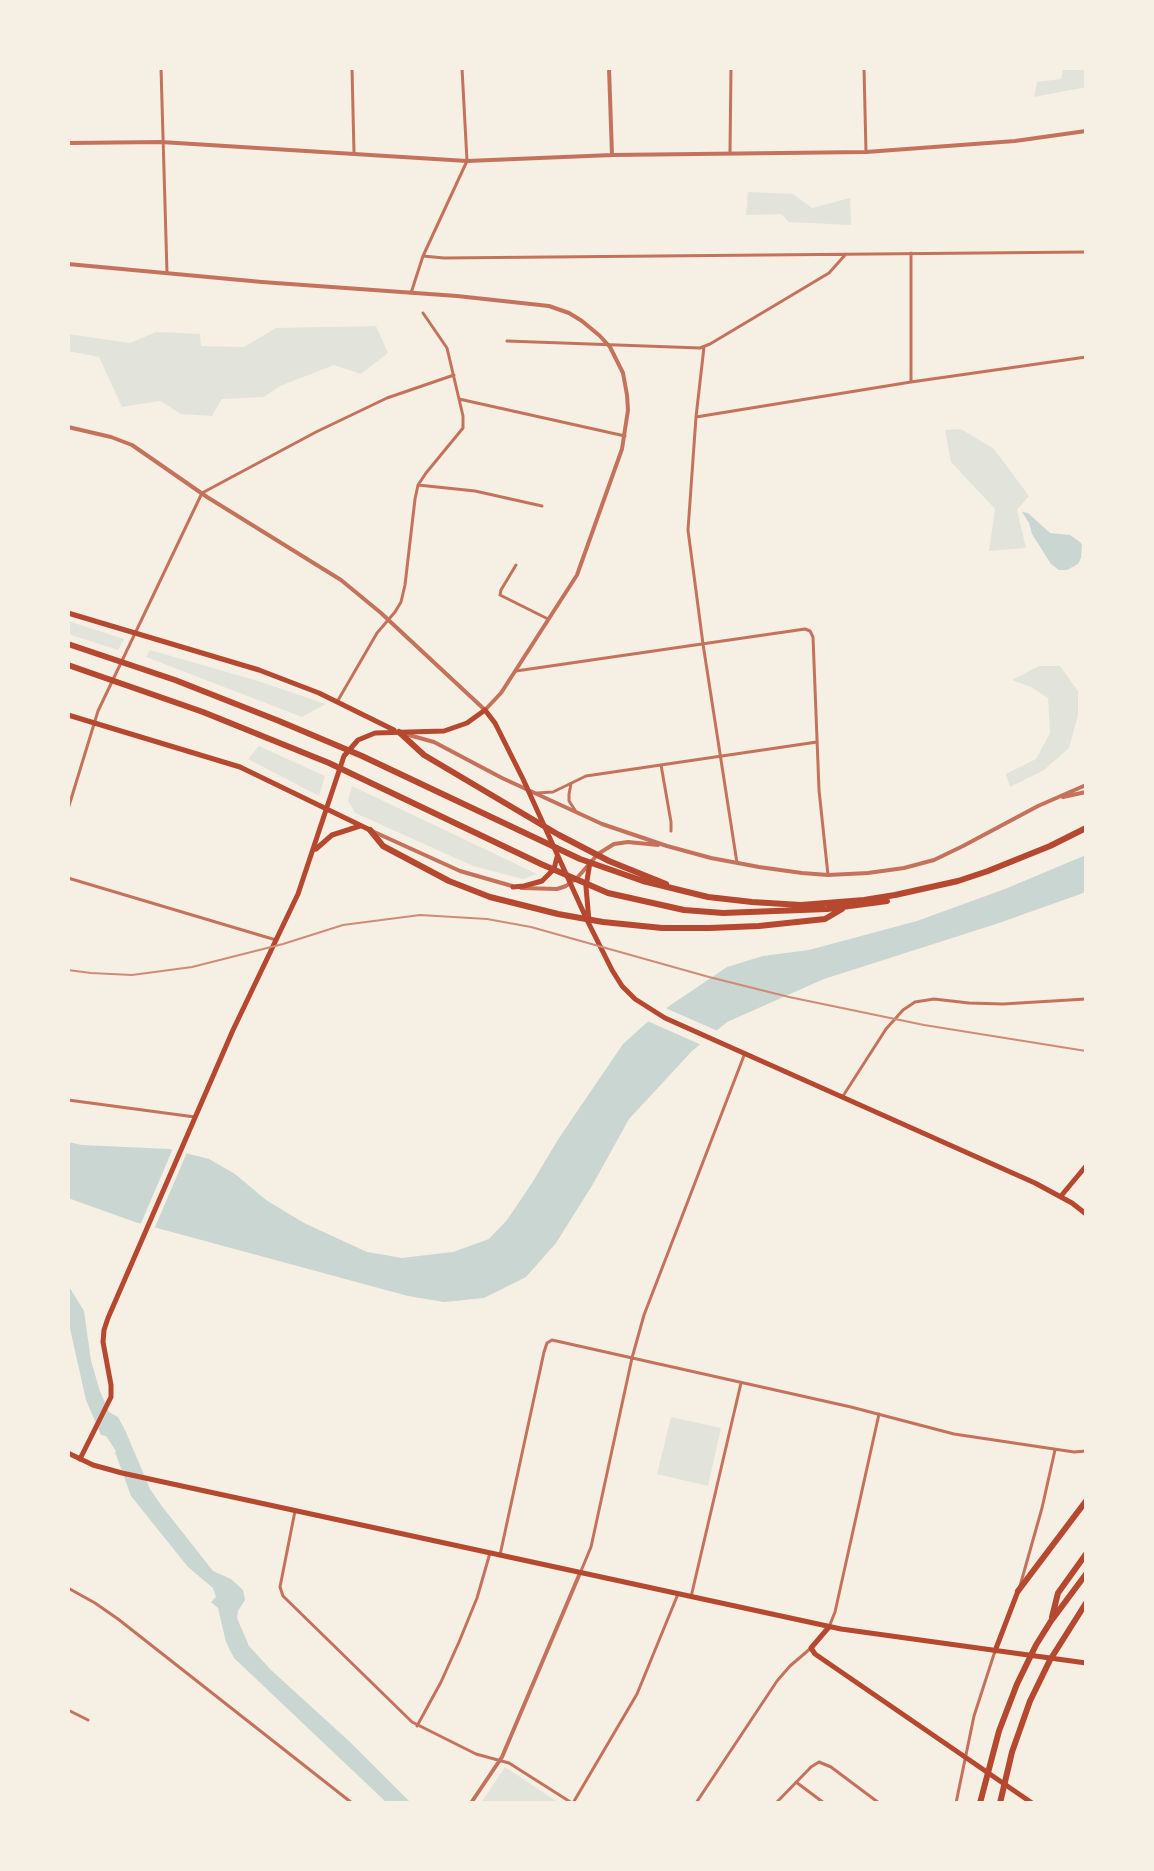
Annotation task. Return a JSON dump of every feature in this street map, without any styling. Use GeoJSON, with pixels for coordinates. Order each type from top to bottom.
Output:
{"type":"FeatureCollection","features":[{"type":"Feature","properties":{"kind":"highway"},"geometry":{"type":"LineString","coordinates":[[68,644],[210,693],[335,744],[604,869],[730,900],[774,904],[832,904],[864,900],[948,883],[1019,859],[1086,831]]}},
{"type":"Feature","properties":{"kind":"highway"},"geometry":{"type":"LineString","coordinates":[[68,665],[239,725],[329,763],[608,893],[684,910],[723,913],[846,907],[914,895],[965,882],[1086,831]]}},
{"type":"Feature","properties":{"kind":"highway"},"geometry":{"type":"LineString","coordinates":[[399,732],[424,755],[576,845],[688,892]]}},
{"type":"Feature","properties":{"kind":"highway"},"geometry":{"type":"LineString","coordinates":[[370,830],[383,846],[449,881],[490,897],[603,922],[662,928],[759,926],[825,919],[846,907]]}},
{"type":"Feature","properties":{"kind":"highway"},"geometry":{"type":"LineString","coordinates":[[1018,1591],[1086,1501]]}},
{"type":"Feature","properties":{"kind":"highway"},"geometry":{"type":"LineString","coordinates":[[1051,1621],[1058,1593],[1086,1554]]}},
{"type":"Feature","properties":{"kind":"highway"},"geometry":{"type":"LineString","coordinates":[[980,1803],[1003,1720],[1025,1666],[1051,1621],[1086,1574]]}},
{"type":"Feature","properties":{"kind":"highway"},"geometry":{"type":"LineString","coordinates":[[1000,1803],[1017,1736],[1030,1701],[1057,1648],[1085,1605]]}},
{"type":"Feature","properties":{"kind":"main road"},"geometry":{"type":"LineString","coordinates":[[68,613],[259,670],[399,732]]}},
{"type":"Feature","properties":{"kind":"main road"},"geometry":{"type":"LineString","coordinates":[[80,1459],[112,1391],[104,1351],[104,1330],[144,1233],[233,1030],[298,894],[343,759],[358,740],[381,732],[438,732],[467,723],[485,710],[495,723],[529,790],[612,970],[622,986],[653,1013],[1061,1196],[1086,1214]]}},
{"type":"Feature","properties":{"kind":"main road"},"geometry":{"type":"LineString","coordinates":[[68,715],[240,767],[370,830]]}},
{"type":"Feature","properties":{"kind":"main road"},"geometry":{"type":"LineString","coordinates":[[312,856],[332,835],[361,826]]}},
{"type":"Feature","properties":{"kind":"main road"},"geometry":{"type":"LineString","coordinates":[[513,887],[534,884],[549,876],[554,869],[557,852]]}},
{"type":"Feature","properties":{"kind":"main road"},"geometry":{"type":"LineString","coordinates":[[590,862],[586,887],[590,926]]}},
{"type":"Feature","properties":{"kind":"main road"},"geometry":{"type":"LineString","coordinates":[[1061,1196],[1086,1166]]}},
{"type":"Feature","properties":{"kind":"main road"},"geometry":{"type":"LineString","coordinates":[[68,1453],[93,1465],[147,1479],[829,1627],[1086,1663]]}},
{"type":"Feature","properties":{"kind":"main road"},"geometry":{"type":"LineString","coordinates":[[995,1651],[1018,1591]]}},
{"type":"Feature","properties":{"kind":"main road"},"geometry":{"type":"LineString","coordinates":[[829,1627],[811,1648],[819,1657],[1032,1803]]}},
{"type":"Feature","properties":{"kind":"street"},"geometry":{"type":"LineString","coordinates":[[161,68],[167,273]]}},
{"type":"Feature","properties":{"kind":"street"},"geometry":{"type":"LineString","coordinates":[[352,68],[354,153]]}},
{"type":"Feature","properties":{"kind":"street"},"geometry":{"type":"LineString","coordinates":[[411,293],[423,256],[467,161],[462,68]]}},
{"type":"Feature","properties":{"kind":"street"},"geometry":{"type":"LineString","coordinates":[[609,68],[612,155]]}},
{"type":"Feature","properties":{"kind":"street"},"geometry":{"type":"LineString","coordinates":[[730,152],[731,68]]}},
{"type":"Feature","properties":{"kind":"street"},"geometry":{"type":"LineString","coordinates":[[864,68],[866,152]]}},
{"type":"Feature","properties":{"kind":"street"},"geometry":{"type":"LineString","coordinates":[[68,143],[161,142],[467,161],[730,152],[866,152],[1015,141],[1086,131]]}},
{"type":"Feature","properties":{"kind":"street"},"geometry":{"type":"LineString","coordinates":[[423,256],[1086,252]]}},
{"type":"Feature","properties":{"kind":"street"},"geometry":{"type":"LineString","coordinates":[[507,341],[704,347],[829,273],[847,253]]}},
{"type":"Feature","properties":{"kind":"street"},"geometry":{"type":"LineString","coordinates":[[911,253],[911,382]]}},
{"type":"Feature","properties":{"kind":"street"},"geometry":{"type":"LineString","coordinates":[[68,264],[549,306],[582,321],[608,345],[620,366],[628,410],[625,436],[582,564],[516,671],[497,699],[485,710],[341,580],[132,445],[68,427]]}},
{"type":"Feature","properties":{"kind":"street"},"geometry":{"type":"LineString","coordinates":[[337,702],[377,633],[398,608],[403,594],[418,485],[462,431],[459,399],[445,343],[423,313]]}},
{"type":"Feature","properties":{"kind":"street"},"geometry":{"type":"LineString","coordinates":[[704,347],[688,530],[737,863]]}},
{"type":"Feature","properties":{"kind":"street"},"geometry":{"type":"LineString","coordinates":[[696,417],[1086,357]]}},
{"type":"Feature","properties":{"kind":"street"},"geometry":{"type":"LineString","coordinates":[[68,809],[94,723],[202,493],[373,405],[454,375]]}},
{"type":"Feature","properties":{"kind":"street"},"geometry":{"type":"LineString","coordinates":[[459,399],[625,436]]}},
{"type":"Feature","properties":{"kind":"street"},"geometry":{"type":"LineString","coordinates":[[418,485],[475,491],[542,506]]}},
{"type":"Feature","properties":{"kind":"street"},"geometry":{"type":"LineString","coordinates":[[516,565],[500,595],[549,620]]}},
{"type":"Feature","properties":{"kind":"street"},"geometry":{"type":"LineString","coordinates":[[516,671],[805,629],[810,631],[813,637],[819,790],[828,875]]}},
{"type":"Feature","properties":{"kind":"street"},"geometry":{"type":"LineString","coordinates":[[399,732],[434,742],[602,824],[667,846],[780,871],[828,875],[888,871],[934,860],[1056,797],[1086,785]]}},
{"type":"Feature","properties":{"kind":"street"},"geometry":{"type":"LineString","coordinates":[[537,793],[555,791],[586,776],[817,742]]}},
{"type":"Feature","properties":{"kind":"street"},"geometry":{"type":"LineString","coordinates":[[661,765],[671,831]]}},
{"type":"Feature","properties":{"kind":"street"},"geometry":{"type":"LineString","coordinates":[[573,781],[569,801],[579,814]]}},
{"type":"Feature","properties":{"kind":"street"},"geometry":{"type":"LineString","coordinates":[[1056,797],[1086,792]]}},
{"type":"Feature","properties":{"kind":"street"},"geometry":{"type":"LineString","coordinates":[[370,830],[460,871],[513,887],[557,889],[571,884],[602,850],[620,842],[667,846]]}},
{"type":"Feature","properties":{"kind":"street"},"geometry":{"type":"LineString","coordinates":[[68,878],[276,940]]}},
{"type":"Feature","properties":{"kind":"street"},"geometry":{"type":"LineString","coordinates":[[843,1096],[886,1029],[905,1008],[915,1002],[934,999],[1003,1004],[1086,999]]}},
{"type":"Feature","properties":{"kind":"street"},"geometry":{"type":"LineString","coordinates":[[471,1803],[500,1761],[590,1552],[632,1358],[657,1278],[745,1053]]}},
{"type":"Feature","properties":{"kind":"street"},"geometry":{"type":"LineString","coordinates":[[68,1100],[195,1117]]}},
{"type":"Feature","properties":{"kind":"street"},"geometry":{"type":"LineString","coordinates":[[500,1555],[544,1352],[548,1342],[554,1340],[954,1434],[1055,1450],[1086,1451]]}},
{"type":"Feature","properties":{"kind":"street"},"geometry":{"type":"LineString","coordinates":[[691,1597],[741,1383]]}},
{"type":"Feature","properties":{"kind":"street"},"geometry":{"type":"LineString","coordinates":[[829,1627],[835,1612],[879,1414]]}},
{"type":"Feature","properties":{"kind":"street"},"geometry":{"type":"LineString","coordinates":[[1018,1591],[1055,1450]]}},
{"type":"Feature","properties":{"kind":"street"},"geometry":{"type":"LineString","coordinates":[[295,1511],[281,1593],[417,1726],[476,1754],[509,1763],[573,1803],[637,1694],[678,1594]]}},
{"type":"Feature","properties":{"kind":"street"},"geometry":{"type":"LineString","coordinates":[[417,1726],[464,1630],[490,1553]]}},
{"type":"Feature","properties":{"kind":"street"},"geometry":{"type":"LineString","coordinates":[[68,1588],[118,1619],[352,1803]]}},
{"type":"Feature","properties":{"kind":"street"},"geometry":{"type":"LineString","coordinates":[[696,1803],[777,1681],[811,1648]]}},
{"type":"Feature","properties":{"kind":"street"},"geometry":{"type":"LineString","coordinates":[[956,1803],[974,1716],[995,1651]]}},
{"type":"Feature","properties":{"kind":"street"},"geometry":{"type":"LineString","coordinates":[[68,1710],[88,1720]]}},
{"type":"Feature","properties":{"kind":"street"},"geometry":{"type":"LineString","coordinates":[[776,1803],[815,1763],[821,1762],[879,1803]]}},
{"type":"Feature","properties":{"kind":"street"},"geometry":{"type":"LineString","coordinates":[[796,1782],[824,1803]]}},
{"type":"Feature","properties":{"kind":"shaded area"},"geometry":{"type":"Polygon","coordinates":[[[1063,68],[1086,68],[1086,87],[1034,97],[1037,82],[1061,79],[1063,68]]]}},
{"type":"Feature","properties":{"kind":"shaded area"},"geometry":{"type":"Polygon","coordinates":[[[748,192],[793,194],[812,208],[850,198],[851,225],[789,222],[781,214],[746,215],[748,192]]]}},
{"type":"Feature","properties":{"kind":"shaded area"},"geometry":{"type":"Polygon","coordinates":[[[376,326],[388,353],[361,374],[334,365],[280,386],[264,397],[222,399],[212,416],[181,414],[160,401],[122,407],[99,357],[68,351],[68,334],[130,343],[156,332],[200,334],[201,346],[244,347],[276,328],[376,326]]]}},
{"type":"Feature","properties":{"kind":"shaded area"},"geometry":{"type":"Polygon","coordinates":[[[961,429],[994,449],[1029,496],[1017,510],[1026,548],[989,551],[995,509],[951,462],[945,430],[961,429]]]}},
{"type":"Feature","properties":{"kind":"shaded area"},"geometry":{"type":"Polygon","coordinates":[[[1022,512],[1028,513],[1050,533],[1070,535],[1080,542],[1081,558],[1078,564],[1067,570],[1059,570],[1051,564],[1022,512]]]}},
{"type":"Feature","properties":{"kind":"shaded area"},"geometry":{"type":"Polygon","coordinates":[[[68,621],[124,639],[118,650],[68,634],[68,621]]]}},
{"type":"Feature","properties":{"kind":"shaded area"},"geometry":{"type":"Polygon","coordinates":[[[150,650],[326,704],[302,717],[146,657],[150,650]]]}},
{"type":"Feature","properties":{"kind":"shaded area"},"geometry":{"type":"Polygon","coordinates":[[[1039,666],[1060,666],[1078,691],[1078,715],[1069,748],[1044,770],[1010,787],[1006,774],[1036,759],[1050,733],[1048,698],[1012,680],[1039,666]]]}},
{"type":"Feature","properties":{"kind":"shaded area"},"geometry":{"type":"Polygon","coordinates":[[[259,746],[325,776],[319,796],[248,759],[259,746]]]}},
{"type":"Feature","properties":{"kind":"shaded area"},"geometry":{"type":"Polygon","coordinates":[[[352,786],[537,874],[523,879],[473,866],[355,813],[348,801],[352,786]]]}},
{"type":"Feature","properties":{"kind":"shaded area"},"geometry":{"type":"Polygon","coordinates":[[[1086,855],[1086,892],[824,979],[727,1022],[692,1051],[629,1119],[556,1243],[526,1277],[484,1298],[444,1302],[408,1296],[135,1222],[68,1198],[68,1142],[169,1149],[209,1159],[304,1223],[367,1252],[402,1258],[453,1252],[489,1239],[507,1220],[623,1044],[653,1017],[727,967],[763,956],[809,950],[917,921],[1086,855]]]}},
{"type":"Feature","properties":{"kind":"shaded area"},"geometry":{"type":"Polygon","coordinates":[[[68,1285],[84,1311],[91,1361],[109,1412],[118,1417],[150,1489],[161,1505],[213,1571],[231,1579],[243,1590],[245,1600],[237,1618],[249,1646],[411,1803],[387,1803],[234,1658],[226,1642],[218,1608],[211,1602],[216,1597],[213,1588],[188,1567],[131,1496],[116,1451],[106,1436],[101,1435],[86,1400],[75,1351],[68,1319],[68,1285]]]}},
{"type":"Feature","properties":{"kind":"shaded area"},"geometry":{"type":"Polygon","coordinates":[[[671,1417],[721,1428],[708,1486],[657,1474],[671,1417]]]}},
{"type":"Feature","properties":{"kind":"shaded area"},"geometry":{"type":"Polygon","coordinates":[[[505,1767],[559,1803],[481,1803],[505,1767]]]}},
{"type":"Feature","properties":{"kind":"pier"},"geometry":{"type":"Polygon","coordinates":[[[661,1006],[720,1032],[704,1046],[645,1020],[661,1006]]]}},
{"type":"Feature","properties":{"kind":"pier"},"geometry":{"type":"Polygon","coordinates":[[[174,1146],[188,1150],[153,1232],[139,1228],[174,1146]]]}},
{"type":"Feature","properties":{"kind":"railway"},"geometry":{"type":"LineString","coordinates":[[68,970],[132,975],[192,967],[343,925],[420,915],[487,919],[531,927],[789,997],[924,1025],[1086,1051]]}}]}
